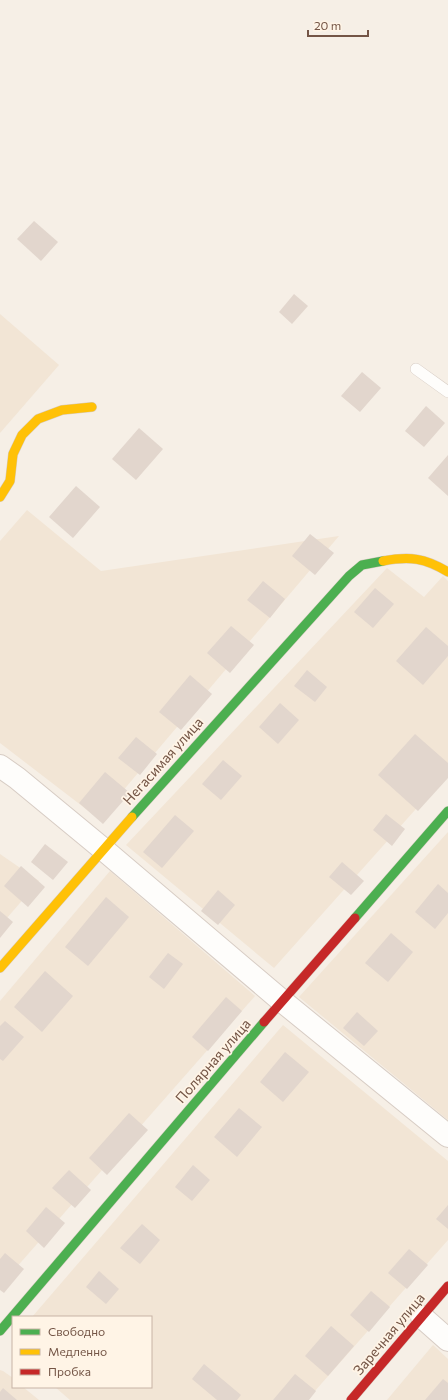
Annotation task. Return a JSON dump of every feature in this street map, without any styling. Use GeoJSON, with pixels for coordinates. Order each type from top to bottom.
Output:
{"type":"FeatureCollection","features":[{"type":"Feature","properties":{"kind":"street"},"geometry":{"type":"LineString","coordinates":[[0,497],[10,480],[14,454],[22,435],[38,419],[62,410],[92,407]]}},
{"type":"Feature","properties":{"kind":"street","name":"Негасимая улица"},"geometry":{"type":"LineString","coordinates":[[0,968],[103,849],[350,576],[362,565],[398,558],[433,563],[448,572]]}},
{"type":"Feature","properties":{"kind":"street"},"geometry":{"type":"LineString","coordinates":[[0,766],[17,778],[103,849],[282,1001],[448,1136]]}},
{"type":"Feature","properties":{"kind":"street","name":"Полярная улица"},"geometry":{"type":"LineString","coordinates":[[13,1316],[282,1001],[448,810]]}},
{"type":"Feature","properties":{"kind":"street","name":"Заречная улица"},"geometry":{"type":"LineString","coordinates":[[351,1400],[448,1286]]}},
{"type":"Feature","properties":{"kind":"street","name":"Полярная улица"},"geometry":{"type":"LineString","coordinates":[[0,1331],[12,1317]]}},
{"type":"Feature","properties":{"kind":"street"},"geometry":{"type":"LineString","coordinates":[[422,1317],[448,1340]]}},
{"type":"Feature","properties":{"kind":"lane"},"geometry":{"type":"LineString","coordinates":[[416,369],[448,392]]}},
{"type":"Feature","properties":{"kind":"shaded area"},"geometry":{"type":"Polygon","coordinates":[[[0,314],[59,365],[0,433],[0,314]]]}},
{"type":"Feature","properties":{"kind":"shaded area"},"geometry":{"type":"Polygon","coordinates":[[[27,510],[101,571],[339,536],[99,819],[0,743],[0,541],[27,510]]]}},
{"type":"Feature","properties":{"kind":"shaded area"},"geometry":{"type":"Polygon","coordinates":[[[387,568],[424,597],[443,576],[448,581],[448,773],[274,968],[126,845],[387,568]]]}},
{"type":"Feature","properties":{"kind":"shaded area"},"geometry":{"type":"Polygon","coordinates":[[[448,832],[448,1120],[299,997],[448,832]]]}},
{"type":"Feature","properties":{"kind":"shaded area"},"geometry":{"type":"Polygon","coordinates":[[[0,854],[39,881],[0,926],[0,854]]]}},
{"type":"Feature","properties":{"kind":"shaded area"},"geometry":{"type":"Polygon","coordinates":[[[110,871],[255,996],[0,1286],[0,1001],[110,871]]]}},
{"type":"Feature","properties":{"kind":"shaded area"},"geometry":{"type":"Polygon","coordinates":[[[283,1025],[448,1161],[448,1240],[307,1400],[70,1400],[56,1388],[152,1388],[152,1316],[33,1316],[283,1025]]]}},
{"type":"Feature","properties":{"kind":"shaded area"},"geometry":{"type":"Polygon","coordinates":[[[433,1345],[448,1359],[448,1400],[387,1400],[433,1345]]]}},
{"type":"Feature","properties":{"kind":"shaded area"},"geometry":{"type":"Polygon","coordinates":[[[0,1370],[12,1377],[12,1388],[24,1388],[39,1400],[0,1400],[0,1370]]]}},
{"type":"Feature","properties":{"kind":"building"},"geometry":{"type":"Polygon","coordinates":[[[34,221],[58,242],[41,261],[17,239],[34,221]]]}},
{"type":"Feature","properties":{"kind":"building"},"geometry":{"type":"Polygon","coordinates":[[[294,294],[308,306],[292,324],[279,312],[294,294]]]}},
{"type":"Feature","properties":{"kind":"building"},"geometry":{"type":"Polygon","coordinates":[[[362,372],[381,388],[360,412],[341,396],[362,372]]]}},
{"type":"Feature","properties":{"kind":"building"},"geometry":{"type":"Polygon","coordinates":[[[426,406],[445,423],[424,447],[405,431],[426,406]]]}},
{"type":"Feature","properties":{"kind":"building"},"geometry":{"type":"Polygon","coordinates":[[[139,428],[163,449],[136,480],[112,459],[139,428]]]}},
{"type":"Feature","properties":{"kind":"building"},"geometry":{"type":"Polygon","coordinates":[[[448,455],[448,496],[428,478],[448,455]]]}},
{"type":"Feature","properties":{"kind":"building"},"geometry":{"type":"Polygon","coordinates":[[[76,486],[100,507],[73,538],[49,517],[76,486]]]}},
{"type":"Feature","properties":{"kind":"building"},"geometry":{"type":"Polygon","coordinates":[[[310,534],[334,553],[315,575],[292,556],[310,534]]]}},
{"type":"Feature","properties":{"kind":"building"},"geometry":{"type":"Polygon","coordinates":[[[263,581],[285,599],[270,618],[247,600],[263,581]]]}},
{"type":"Feature","properties":{"kind":"building"},"geometry":{"type":"Polygon","coordinates":[[[375,588],[394,604],[373,628],[354,612],[375,588]]]}},
{"type":"Feature","properties":{"kind":"building"},"geometry":{"type":"Polygon","coordinates":[[[231,626],[254,645],[230,673],[207,653],[231,626]]]}},
{"type":"Feature","properties":{"kind":"building"},"geometry":{"type":"Polygon","coordinates":[[[426,627],[448,646],[448,656],[423,685],[396,661],[426,627]]]}},
{"type":"Feature","properties":{"kind":"building"},"geometry":{"type":"Polygon","coordinates":[[[307,670],[327,687],[315,702],[294,686],[307,670]]]}},
{"type":"Feature","properties":{"kind":"building"},"geometry":{"type":"Polygon","coordinates":[[[190,675],[212,694],[181,730],[159,712],[190,675]]]}},
{"type":"Feature","properties":{"kind":"building"},"geometry":{"type":"Polygon","coordinates":[[[280,703],[299,720],[278,744],[259,727],[280,703]]]}},
{"type":"Feature","properties":{"kind":"building"},"geometry":{"type":"Polygon","coordinates":[[[415,734],[448,763],[448,778],[418,811],[378,775],[415,734]]]}},
{"type":"Feature","properties":{"kind":"building"},"geometry":{"type":"Polygon","coordinates":[[[136,737],[157,754],[140,775],[118,758],[136,737]]]}},
{"type":"Feature","properties":{"kind":"building"},"geometry":{"type":"Polygon","coordinates":[[[223,760],[242,776],[221,800],[202,784],[223,760]]]}},
{"type":"Feature","properties":{"kind":"building"},"geometry":{"type":"Polygon","coordinates":[[[105,772],[130,793],[103,824],[79,803],[105,772]]]}},
{"type":"Feature","properties":{"kind":"building"},"geometry":{"type":"Polygon","coordinates":[[[386,814],[405,829],[392,846],[373,830],[386,814]]]}},
{"type":"Feature","properties":{"kind":"building"},"geometry":{"type":"Polygon","coordinates":[[[175,815],[194,831],[162,868],[143,852],[175,815]]]}},
{"type":"Feature","properties":{"kind":"building"},"geometry":{"type":"Polygon","coordinates":[[[45,844],[68,862],[53,880],[31,862],[45,844]]]}},
{"type":"Feature","properties":{"kind":"building"},"geometry":{"type":"Polygon","coordinates":[[[342,862],[364,881],[351,895],[329,877],[342,862]]]}},
{"type":"Feature","properties":{"kind":"building"},"geometry":{"type":"Polygon","coordinates":[[[21,866],[45,887],[28,907],[4,886],[21,866]]]}},
{"type":"Feature","properties":{"kind":"building"},"geometry":{"type":"Polygon","coordinates":[[[438,884],[448,893],[448,913],[435,929],[415,912],[438,884]]]}},
{"type":"Feature","properties":{"kind":"building"},"geometry":{"type":"Polygon","coordinates":[[[218,890],[235,905],[218,925],[201,911],[218,890]]]}},
{"type":"Feature","properties":{"kind":"building"},"geometry":{"type":"Polygon","coordinates":[[[106,897],[129,917],[88,966],[65,947],[106,897]]]}},
{"type":"Feature","properties":{"kind":"building"},"geometry":{"type":"Polygon","coordinates":[[[0,911],[13,922],[0,938],[0,911]]]}},
{"type":"Feature","properties":{"kind":"building"},"geometry":{"type":"Polygon","coordinates":[[[391,933],[413,952],[388,982],[365,963],[391,933]]]}},
{"type":"Feature","properties":{"kind":"building"},"geometry":{"type":"Polygon","coordinates":[[[168,953],[183,964],[164,989],[149,977],[168,953]]]}},
{"type":"Feature","properties":{"kind":"building"},"geometry":{"type":"Polygon","coordinates":[[[45,971],[73,996],[42,1032],[14,1007],[45,971]]]}},
{"type":"Feature","properties":{"kind":"building"},"geometry":{"type":"Polygon","coordinates":[[[226,997],[242,1011],[208,1051],[192,1037],[226,997]]]}},
{"type":"Feature","properties":{"kind":"building"},"geometry":{"type":"Polygon","coordinates":[[[357,1012],[378,1031],[364,1046],[343,1028],[357,1012]]]}},
{"type":"Feature","properties":{"kind":"building"},"geometry":{"type":"Polygon","coordinates":[[[5,1021],[24,1037],[3,1061],[0,1059],[0,1026],[5,1021]]]}},
{"type":"Feature","properties":{"kind":"building"},"geometry":{"type":"Polygon","coordinates":[[[285,1052],[309,1072],[283,1102],[260,1082],[285,1052]]]}},
{"type":"Feature","properties":{"kind":"building"},"geometry":{"type":"Polygon","coordinates":[[[239,1108],[262,1127],[237,1157],[214,1137],[239,1108]]]}},
{"type":"Feature","properties":{"kind":"building"},"geometry":{"type":"Polygon","coordinates":[[[129,1113],[148,1130],[107,1175],[89,1158],[129,1113]]]}},
{"type":"Feature","properties":{"kind":"building"},"geometry":{"type":"Polygon","coordinates":[[[193,1165],[210,1180],[192,1201],[175,1187],[193,1165]]]}},
{"type":"Feature","properties":{"kind":"building"},"geometry":{"type":"Polygon","coordinates":[[[69,1170],[91,1190],[75,1208],[52,1188],[69,1170]]]}},
{"type":"Feature","properties":{"kind":"building"},"geometry":{"type":"Polygon","coordinates":[[[448,1205],[448,1229],[436,1219],[448,1205]]]}},
{"type":"Feature","properties":{"kind":"building"},"geometry":{"type":"Polygon","coordinates":[[[46,1207],[65,1223],[44,1248],[26,1231],[46,1207]]]}},
{"type":"Feature","properties":{"kind":"building"},"geometry":{"type":"Polygon","coordinates":[[[142,1224],[160,1240],[140,1264],[120,1248],[142,1224]]]}},
{"type":"Feature","properties":{"kind":"building"},"geometry":{"type":"Polygon","coordinates":[[[409,1249],[428,1265],[407,1289],[388,1273],[409,1249]]]}},
{"type":"Feature","properties":{"kind":"building"},"geometry":{"type":"Polygon","coordinates":[[[5,1253],[24,1269],[4,1293],[0,1290],[0,1259],[5,1253]]]}},
{"type":"Feature","properties":{"kind":"building"},"geometry":{"type":"Polygon","coordinates":[[[99,1271],[119,1289],[106,1304],[86,1287],[99,1271]]]}},
{"type":"Feature","properties":{"kind":"building"},"geometry":{"type":"Polygon","coordinates":[[[371,1291],[390,1307],[369,1332],[350,1315],[371,1291]]]}},
{"type":"Feature","properties":{"kind":"building"},"geometry":{"type":"Polygon","coordinates":[[[331,1326],[354,1346],[328,1376],[305,1356],[331,1326]]]}},
{"type":"Feature","properties":{"kind":"building"},"geometry":{"type":"Polygon","coordinates":[[[204,1364],[241,1395],[237,1400],[217,1400],[192,1379],[204,1364]]]}},
{"type":"Feature","properties":{"kind":"building"},"geometry":{"type":"Polygon","coordinates":[[[295,1374],[316,1391],[309,1400],[273,1400],[295,1374]]]}},
{"type":"Feature","properties":{"kind":"building"},"geometry":{"type":"Polygon","coordinates":[[[443,1379],[448,1383],[448,1400],[425,1400],[443,1379]]]}},
{"type":"Feature","properties":{"kind":"building"},"geometry":{"type":"Polygon","coordinates":[[[3,1388],[17,1400],[0,1400],[0,1392],[3,1388]]]}},
{"type":"Feature","properties":{"kind":"traffic: fast"},"geometry":{"type":"LineString","coordinates":[[132,817],[349,576],[362,565],[383,561]]}},
{"type":"Feature","properties":{"kind":"traffic: fast"},"geometry":{"type":"LineString","coordinates":[[355,918],[448,811]]}},
{"type":"Feature","properties":{"kind":"traffic: fast"},"geometry":{"type":"LineString","coordinates":[[13,1316],[264,1022]]}},
{"type":"Feature","properties":{"kind":"traffic: fast"},"geometry":{"type":"LineString","coordinates":[[0,1331],[12,1317]]}},
{"type":"Feature","properties":{"kind":"traffic: slow"},"geometry":{"type":"LineString","coordinates":[[0,497],[10,481],[13,454],[22,435],[38,419],[62,410],[92,407]]}},
{"type":"Feature","properties":{"kind":"traffic: slow"},"geometry":{"type":"LineString","coordinates":[[383,561],[417,559],[440,567],[448,572]]}},
{"type":"Feature","properties":{"kind":"traffic: slow"},"geometry":{"type":"LineString","coordinates":[[0,968],[132,817]]}},
{"type":"Feature","properties":{"kind":"traffic: jam"},"geometry":{"type":"LineString","coordinates":[[264,1022],[355,918]]}},
{"type":"Feature","properties":{"kind":"traffic: jam"},"geometry":{"type":"LineString","coordinates":[[351,1400],[448,1286]]}}]}
